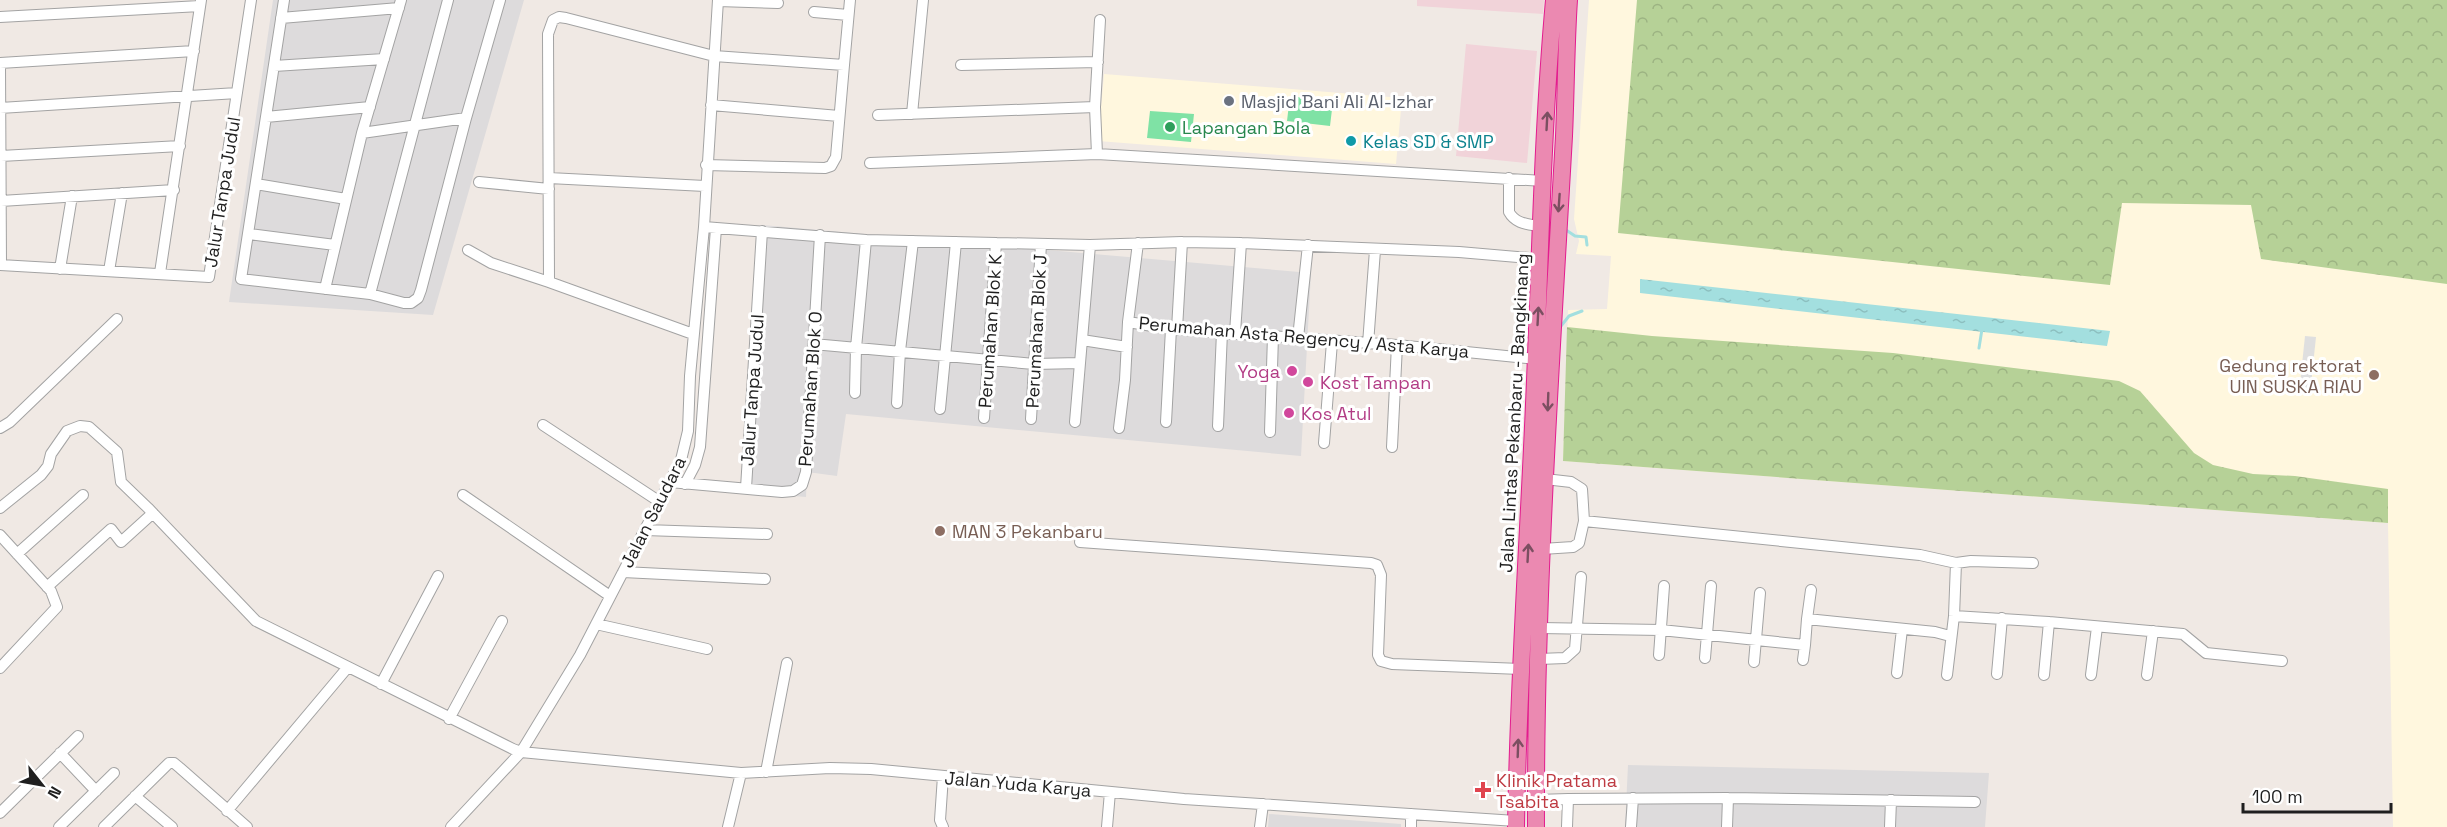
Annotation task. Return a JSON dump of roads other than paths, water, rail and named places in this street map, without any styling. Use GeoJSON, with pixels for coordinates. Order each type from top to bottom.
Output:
{"type":"FeatureCollection","features":[{"type":"Feature","properties":{"kind":"highway","name":"Jalan Lintas Pekanbaru - Bangkinang"},"geometry":{"type":"LineString","coordinates":[[1536,827],[1542,549],[1551,331],[1565,115],[1560,20],[1554,0]]}},
{"type":"Feature","properties":{"kind":"highway","name":"Jalan Lintas Pekanbaru - Bangkinang"},"geometry":{"type":"LineString","coordinates":[[1516,824],[1521,669],[1543,226],[1543,181],[1560,20],[1569,0]]}},
{"type":"Feature","properties":{"kind":"street","name":"Jalur Tanpa Judul"},"geometry":{"type":"LineString","coordinates":[[194,51],[0,65],[0,265],[209,277],[251,0]]}},
{"type":"Feature","properties":{"kind":"street","name":"Jalur Tanpa Judul"},"geometry":{"type":"LineString","coordinates":[[284,0],[242,280],[370,294],[404,303],[411,303],[418,298],[466,118],[501,0]]}},
{"type":"Feature","properties":{"kind":"street"},"geometry":{"type":"LineString","coordinates":[[370,294],[448,0]]}},
{"type":"Feature","properties":{"kind":"street"},"geometry":{"type":"LineString","coordinates":[[706,165],[825,168],[834,164],[850,0]]}},
{"type":"Feature","properties":{"kind":"street"},"geometry":{"type":"LineString","coordinates":[[912,114],[923,0]]}},
{"type":"Feature","properties":{"kind":"street"},"geometry":{"type":"LineString","coordinates":[[718,1],[778,3]]}},
{"type":"Feature","properties":{"kind":"street","name":"Jalan Saudara"},"geometry":{"type":"LineString","coordinates":[[451,827],[521,752],[596,624],[681,460],[688,431],[690,376],[704,227],[706,165],[718,1]]}},
{"type":"Feature","properties":{"kind":"street"},"geometry":{"type":"LineString","coordinates":[[0,17],[201,3],[160,273]]}},
{"type":"Feature","properties":{"kind":"street"},"geometry":{"type":"LineString","coordinates":[[281,18],[400,4],[362,132],[325,289]]}},
{"type":"Feature","properties":{"kind":"street"},"geometry":{"type":"LineString","coordinates":[[814,12],[848,15]]}},
{"type":"Feature","properties":{"kind":"street"},"geometry":{"type":"LineString","coordinates":[[549,282],[548,34],[553,20],[559,17],[566,18],[714,56],[844,65]]}},
{"type":"Feature","properties":{"kind":"street"},"geometry":{"type":"LineString","coordinates":[[1097,154],[1095,107],[1100,20]]}},
{"type":"Feature","properties":{"kind":"street"},"geometry":{"type":"LineString","coordinates":[[274,66],[384,59]]}},
{"type":"Feature","properties":{"kind":"street"},"geometry":{"type":"LineString","coordinates":[[961,64],[1098,62]]}},
{"type":"Feature","properties":{"kind":"street","name":"Jalur Tanpa Judul"},"geometry":{"type":"LineString","coordinates":[[0,108],[237,93]]}},
{"type":"Feature","properties":{"kind":"street"},"geometry":{"type":"LineString","coordinates":[[711,105],[839,116]]}},
{"type":"Feature","properties":{"kind":"street"},"geometry":{"type":"LineString","coordinates":[[878,116],[1095,107]]}},
{"type":"Feature","properties":{"kind":"street","name":"Jalur Tanpa Judul"},"geometry":{"type":"LineString","coordinates":[[266,117],[370,108]]}},
{"type":"Feature","properties":{"kind":"street"},"geometry":{"type":"LineString","coordinates":[[362,132],[466,118]]}},
{"type":"Feature","properties":{"kind":"street"},"geometry":{"type":"LineString","coordinates":[[1,156],[180,146]]}},
{"type":"Feature","properties":{"kind":"street"},"geometry":{"type":"LineString","coordinates":[[870,163],[1097,154],[1543,181]]}},
{"type":"Feature","properties":{"kind":"street"},"geometry":{"type":"LineString","coordinates":[[549,177],[705,186]]}},
{"type":"Feature","properties":{"kind":"street"},"geometry":{"type":"LineString","coordinates":[[1509,178],[1509,212],[1512,217],[1522,223],[1543,226]]}},
{"type":"Feature","properties":{"kind":"street"},"geometry":{"type":"LineString","coordinates":[[479,182],[549,189]]}},
{"type":"Feature","properties":{"kind":"street","name":"Jalur Tanpa Judul"},"geometry":{"type":"LineString","coordinates":[[256,184],[346,199]]}},
{"type":"Feature","properties":{"kind":"street"},"geometry":{"type":"LineString","coordinates":[[1,201],[174,190]]}},
{"type":"Feature","properties":{"kind":"street"},"geometry":{"type":"LineString","coordinates":[[109,271],[122,193]]}},
{"type":"Feature","properties":{"kind":"street"},"geometry":{"type":"LineString","coordinates":[[60,269],[72,196]]}},
{"type":"Feature","properties":{"kind":"street"},"geometry":{"type":"LineString","coordinates":[[704,227],[866,240],[1090,245],[1240,243],[1459,252],[1541,258]]}},
{"type":"Feature","properties":{"kind":"street"},"geometry":{"type":"LineString","coordinates":[[685,484],[695,465],[700,447],[716,228]]}},
{"type":"Feature","properties":{"kind":"street","name":"Jalur Tanpa Judul"},"geometry":{"type":"LineString","coordinates":[[670,482],[746,488],[762,231]]}},
{"type":"Feature","properties":{"kind":"street","name":"Jalur Tanpa Judul"},"geometry":{"type":"LineString","coordinates":[[249,234],[335,245]]}},
{"type":"Feature","properties":{"kind":"street","name":"Perumahan Blok O"},"geometry":{"type":"LineString","coordinates":[[746,488],[793,491],[802,485],[806,472],[820,235]]}},
{"type":"Feature","properties":{"kind":"street"},"geometry":{"type":"LineString","coordinates":[[855,393],[855,348],[866,240]]}},
{"type":"Feature","properties":{"kind":"street"},"geometry":{"type":"LineString","coordinates":[[897,403],[900,351],[913,241]]}},
{"type":"Feature","properties":{"kind":"street"},"geometry":{"type":"LineString","coordinates":[[940,409],[956,242]]}},
{"type":"Feature","properties":{"kind":"street"},"geometry":{"type":"LineString","coordinates":[[1166,422],[1182,242]]}},
{"type":"Feature","properties":{"kind":"street","name":"Perumahan Blok K"},"geometry":{"type":"LineString","coordinates":[[984,418],[996,243]]}},
{"type":"Feature","properties":{"kind":"street"},"geometry":{"type":"LineString","coordinates":[[1128,322],[1138,243]]}},
{"type":"Feature","properties":{"kind":"street"},"geometry":{"type":"LineString","coordinates":[[1235,333],[1240,243]]}},
{"type":"Feature","properties":{"kind":"street","name":"Perumahan Blok J"},"geometry":{"type":"LineString","coordinates":[[1031,419],[1041,244]]}},
{"type":"Feature","properties":{"kind":"street"},"geometry":{"type":"LineString","coordinates":[[1075,422],[1090,245]]}},
{"type":"Feature","properties":{"kind":"street"},"geometry":{"type":"LineString","coordinates":[[1298,339],[1308,245]]}},
{"type":"Feature","properties":{"kind":"street"},"geometry":{"type":"LineString","coordinates":[[468,250],[491,263],[693,334]]}},
{"type":"Feature","properties":{"kind":"street"},"geometry":{"type":"LineString","coordinates":[[1368,344],[1375,250]]}},
{"type":"Feature","properties":{"kind":"street"},"geometry":{"type":"LineString","coordinates":[[0,428],[10,422],[117,319]]}},
{"type":"Feature","properties":{"kind":"street","name":"Perumahan Asta Regency / Asta Karya"},"geometry":{"type":"LineString","coordinates":[[1119,428],[1125,380],[1128,322],[1174,329],[1397,345],[1536,359]]}},
{"type":"Feature","properties":{"kind":"street"},"geometry":{"type":"LineString","coordinates":[[1218,426],[1222,332]]}},
{"type":"Feature","properties":{"kind":"street"},"geometry":{"type":"LineString","coordinates":[[1270,432],[1273,336]]}},
{"type":"Feature","properties":{"kind":"street"},"geometry":{"type":"LineString","coordinates":[[1082,340],[1127,347]]}},
{"type":"Feature","properties":{"kind":"street"},"geometry":{"type":"LineString","coordinates":[[1324,443],[1332,342]]}},
{"type":"Feature","properties":{"kind":"street"},"geometry":{"type":"LineString","coordinates":[[813,344],[900,351],[945,358],[1034,364],[1080,363]]}},
{"type":"Feature","properties":{"kind":"street"},"geometry":{"type":"LineString","coordinates":[[1392,447],[1397,345]]}},
{"type":"Feature","properties":{"kind":"street"},"geometry":{"type":"LineString","coordinates":[[690,376],[705,376]]}},
{"type":"Feature","properties":{"kind":"street"},"geometry":{"type":"LineString","coordinates":[[543,425],[660,502]]}},
{"type":"Feature","properties":{"kind":"street","name":"Jalan Yuda Karya"},"geometry":{"type":"LineString","coordinates":[[0,508],[41,475],[48,466],[51,454],[67,431],[80,426],[90,427],[117,452],[121,482],[255,621],[449,719],[521,752],[741,773],[861,769],[1110,792],[1516,824]]}},
{"type":"Feature","properties":{"kind":"street"},"geometry":{"type":"LineString","coordinates":[[1542,549],[1573,547],[1579,543],[1584,521],[1582,489],[1571,482],[1545,479]]}},
{"type":"Feature","properties":{"kind":"street"},"geometry":{"type":"LineString","coordinates":[[18,554],[83,495]]}},
{"type":"Feature","properties":{"kind":"street"},"geometry":{"type":"LineString","coordinates":[[462,495],[610,596]]}},
{"type":"Feature","properties":{"kind":"street"},"geometry":{"type":"LineString","coordinates":[[47,587],[111,529],[121,542],[153,513]]}},
{"type":"Feature","properties":{"kind":"street"},"geometry":{"type":"LineString","coordinates":[[1584,521],[1908,554],[1956,563],[1971,561],[2033,563]]}},
{"type":"Feature","properties":{"kind":"street"},"geometry":{"type":"LineString","coordinates":[[645,530],[767,534]]}},
{"type":"Feature","properties":{"kind":"street"},"geometry":{"type":"LineString","coordinates":[[0,535],[47,587],[57,607],[0,668]]}},
{"type":"Feature","properties":{"kind":"street"},"geometry":{"type":"LineString","coordinates":[[1080,542],[1371,563],[1377,565],[1381,575],[1378,655],[1381,661],[1392,664],[1521,669]]}},
{"type":"Feature","properties":{"kind":"street"},"geometry":{"type":"LineString","coordinates":[[1947,675],[1954,616],[1956,563]]}},
{"type":"Feature","properties":{"kind":"street"},"geometry":{"type":"LineString","coordinates":[[623,572],[765,579]]}},
{"type":"Feature","properties":{"kind":"street"},"geometry":{"type":"LineString","coordinates":[[381,684],[438,576]]}},
{"type":"Feature","properties":{"kind":"street"},"geometry":{"type":"LineString","coordinates":[[1539,659],[1565,658],[1571,655],[1577,644],[1581,577]]}},
{"type":"Feature","properties":{"kind":"street"},"geometry":{"type":"LineString","coordinates":[[1659,655],[1665,586]]}},
{"type":"Feature","properties":{"kind":"street"},"geometry":{"type":"LineString","coordinates":[[1705,658],[1711,586]]}},
{"type":"Feature","properties":{"kind":"street"},"geometry":{"type":"LineString","coordinates":[[1803,660],[1811,590]]}},
{"type":"Feature","properties":{"kind":"street"},"geometry":{"type":"LineString","coordinates":[[1754,662],[1760,593]]}},
{"type":"Feature","properties":{"kind":"street"},"geometry":{"type":"LineString","coordinates":[[1954,616],[2183,634],[2188,636],[2200,650],[2213,655],[2282,661]]}},
{"type":"Feature","properties":{"kind":"street"},"geometry":{"type":"LineString","coordinates":[[1997,674],[2002,618]]}},
{"type":"Feature","properties":{"kind":"street"},"geometry":{"type":"LineString","coordinates":[[1808,619],[1950,636]]}},
{"type":"Feature","properties":{"kind":"street"},"geometry":{"type":"LineString","coordinates":[[449,719],[502,621]]}},
{"type":"Feature","properties":{"kind":"street"},"geometry":{"type":"LineString","coordinates":[[2044,675],[2049,622]]}},
{"type":"Feature","properties":{"kind":"street"},"geometry":{"type":"LineString","coordinates":[[596,624],[706,649]]}},
{"type":"Feature","properties":{"kind":"street"},"geometry":{"type":"LineString","coordinates":[[2091,675],[2097,627]]}},
{"type":"Feature","properties":{"kind":"street"},"geometry":{"type":"LineString","coordinates":[[1540,628],[1661,630],[1805,645]]}},
{"type":"Feature","properties":{"kind":"street"},"geometry":{"type":"LineString","coordinates":[[1897,673],[1902,629]]}},
{"type":"Feature","properties":{"kind":"street"},"geometry":{"type":"LineString","coordinates":[[2147,675],[2152,631]]}},
{"type":"Feature","properties":{"kind":"street"},"geometry":{"type":"LineString","coordinates":[[766,772],[787,663]]}},
{"type":"Feature","properties":{"kind":"street"},"geometry":{"type":"LineString","coordinates":[[227,811],[348,667]]}},
{"type":"Feature","properties":{"kind":"street"},"geometry":{"type":"LineString","coordinates":[[0,813],[78,736]]}},
{"type":"Feature","properties":{"kind":"street"},"geometry":{"type":"LineString","coordinates":[[60,753],[96,791]]}},
{"type":"Feature","properties":{"kind":"street"},"geometry":{"type":"LineString","coordinates":[[104,827],[164,766],[174,763],[247,827]]}},
{"type":"Feature","properties":{"kind":"street"},"geometry":{"type":"LineString","coordinates":[[59,827],[114,773]]}},
{"type":"Feature","properties":{"kind":"street"},"geometry":{"type":"LineString","coordinates":[[728,827],[741,773]]}},
{"type":"Feature","properties":{"kind":"street"},"geometry":{"type":"LineString","coordinates":[[943,777],[940,820],[943,827]]}},
{"type":"Feature","properties":{"kind":"street"},"geometry":{"type":"LineString","coordinates":[[1107,827],[1110,792]]}},
{"type":"Feature","properties":{"kind":"street"},"geometry":{"type":"LineString","coordinates":[[135,796],[168,826]]}},
{"type":"Feature","properties":{"kind":"street"},"geometry":{"type":"LineString","coordinates":[[1631,827],[1634,798]]}},
{"type":"Feature","properties":{"kind":"street"},"geometry":{"type":"LineString","coordinates":[[1537,800],[1728,798],[1975,802]]}},
{"type":"Feature","properties":{"kind":"street"},"geometry":{"type":"LineString","coordinates":[[1727,827],[1728,798]]}},
{"type":"Feature","properties":{"kind":"street"},"geometry":{"type":"LineString","coordinates":[[1567,827],[1568,799]]}},
{"type":"Feature","properties":{"kind":"street"},"geometry":{"type":"LineString","coordinates":[[1890,827],[1891,800]]}},
{"type":"Feature","properties":{"kind":"street"},"geometry":{"type":"LineString","coordinates":[[1260,827],[1263,804]]}},
{"type":"Feature","properties":{"kind":"street"},"geometry":{"type":"LineString","coordinates":[[1411,827],[1412,814]]}},
{"type":"Feature","properties":{"kind":"water"},"geometry":{"type":"Polygon","coordinates":[[[1640,279],[2110,331],[2107,346],[1640,293],[1640,279]]]}},
{"type":"Feature","properties":{"kind":"waterway"},"geometry":{"type":"LineString","coordinates":[[1566,230],[1575,236],[1586,237],[1587,245]]}},
{"type":"Feature","properties":{"kind":"waterway"},"geometry":{"type":"LineString","coordinates":[[1561,326],[1569,316],[1582,311]]}},
{"type":"Feature","properties":{"kind":"waterway"},"geometry":{"type":"LineString","coordinates":[[1979,348],[1982,329]]}},
{"type":"Feature","properties":{"kind":"place","name":"Masjid Bani Ali Al-Izhar"},"geometry":{"type":"Point","coordinates":[1229,101]}},
{"type":"Feature","properties":{"kind":"place","name":"Lapangan Bola"},"geometry":{"type":"Point","coordinates":[1170,127]}},
{"type":"Feature","properties":{"kind":"place","name":"Kelas SD & SMP"},"geometry":{"type":"Point","coordinates":[1351,141]}},
{"type":"Feature","properties":{"kind":"place","name":"Yoga"},"geometry":{"type":"Point","coordinates":[1292,371]}},
{"type":"Feature","properties":{"kind":"place","name":"Gedung rektorat UIN SUSKA RIAU"},"geometry":{"type":"Point","coordinates":[2374,375]}},
{"type":"Feature","properties":{"kind":"place","name":"Kost Tampan"},"geometry":{"type":"Point","coordinates":[1308,382]}},
{"type":"Feature","properties":{"kind":"place","name":"Kos Atul"},"geometry":{"type":"Point","coordinates":[1289,413]}},
{"type":"Feature","properties":{"kind":"place","name":"MAN 3 Pekanbaru"},"geometry":{"type":"Point","coordinates":[940,531]}},
{"type":"Feature","properties":{"kind":"place","name":"Klinik Pratama Tsabita"},"geometry":{"type":"Point","coordinates":[1483,790]}}]}
